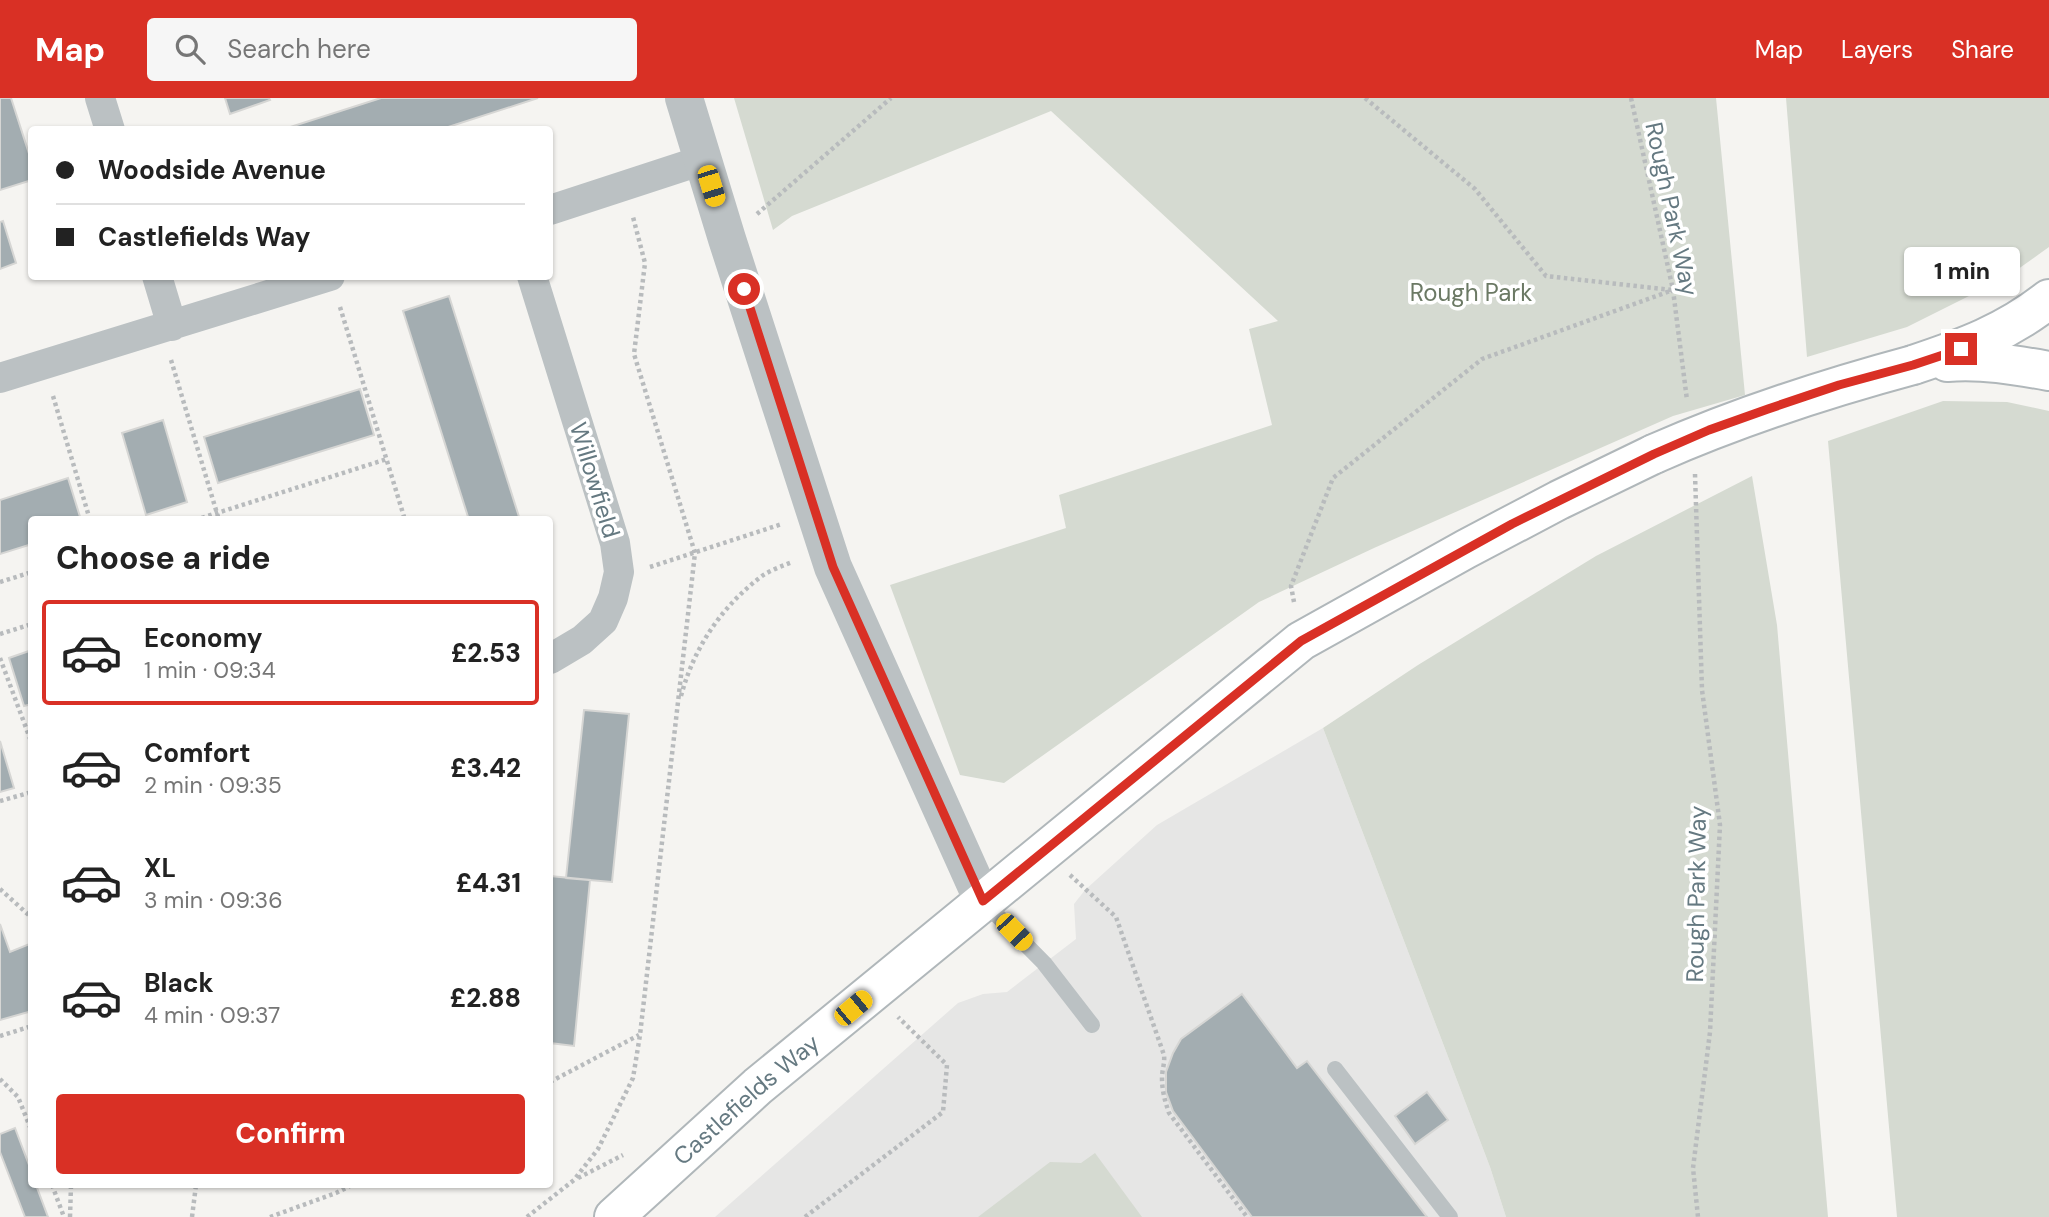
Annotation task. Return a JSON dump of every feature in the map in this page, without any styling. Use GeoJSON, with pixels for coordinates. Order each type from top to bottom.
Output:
{"type":"FeatureCollection","features":[{"type":"Feature","properties":{"kind":"main road","name":"Castlefields Way"},"geometry":{"type":"LineString","coordinates":[[614,1217],[758,1086],[1301,641],[1524,518],[1654,454],[1709,430],[1768,409],[1961,349],[1997,334],[2049,299]]}},
{"type":"Feature","properties":{"kind":"main road","name":"Castlefields Way"},"geometry":{"type":"LineString","coordinates":[[1913,365],[1961,361],[2008,363],[2049,371]]}},
{"type":"Feature","properties":{"kind":"street"},"geometry":{"type":"LineString","coordinates":[[100,98],[109,126]]}},
{"type":"Feature","properties":{"kind":"street"},"geometry":{"type":"LineString","coordinates":[[684,98],[833,567],[983,901]]}},
{"type":"Feature","properties":{"kind":"street"},"geometry":{"type":"LineString","coordinates":[[553,209],[703,160]]}},
{"type":"Feature","properties":{"kind":"street"},"geometry":{"type":"LineString","coordinates":[[157,280],[167,327]]}},
{"type":"Feature","properties":{"kind":"street","name":"Willowfield"},"geometry":{"type":"LineString","coordinates":[[534,280],[615,542],[619,572],[613,598],[603,621],[582,640],[553,657]]}},
{"type":"Feature","properties":{"kind":"street"},"geometry":{"type":"LineString","coordinates":[[0,379],[167,327],[335,290]]}},
{"type":"Feature","properties":{"kind":"lane"},"geometry":{"type":"LineString","coordinates":[[983,901],[1044,963],[1091,1025]]}},
{"type":"Feature","properties":{"kind":"lane"},"geometry":{"type":"LineString","coordinates":[[1335,1069],[1450,1217]]}},
{"type":"Feature","properties":{"kind":"path"},"geometry":{"type":"LineString","coordinates":[[727,239],[891,98]]}},
{"type":"Feature","properties":{"kind":"path"},"geometry":{"type":"LineString","coordinates":[[1365,98],[1475,189],[1546,275],[1673,290]]}},
{"type":"Feature","properties":{"kind":"path","name":"Rough Park Way"},"geometry":{"type":"LineString","coordinates":[[1631,98],[1673,290],[1678,327]]}},
{"type":"Feature","properties":{"kind":"path"},"geometry":{"type":"LineString","coordinates":[[527,1217],[574,1180],[598,1149],[633,1078],[695,553],[634,354],[645,263],[624,186]]}},
{"type":"Feature","properties":{"kind":"path"},"geometry":{"type":"LineString","coordinates":[[335,290],[404,516]]}},
{"type":"Feature","properties":{"kind":"path"},"geometry":{"type":"LineString","coordinates":[[1301,641],[1292,586],[1333,478],[1482,359],[1673,290]]}},
{"type":"Feature","properties":{"kind":"path"},"geometry":{"type":"LineString","coordinates":[[167,327],[218,516]]}},
{"type":"Feature","properties":{"kind":"path"},"geometry":{"type":"LineString","coordinates":[[44,365],[89,516]]}},
{"type":"Feature","properties":{"kind":"path"},"geometry":{"type":"LineString","coordinates":[[208,516],[387,459]]}},
{"type":"Feature","properties":{"kind":"path","name":"Rough Park Way"},"geometry":{"type":"LineString","coordinates":[[1697,486],[1702,690],[1720,825],[1710,1032],[1693,1168],[1698,1217]]}},
{"type":"Feature","properties":{"kind":"path"},"geometry":{"type":"LineString","coordinates":[[618,578],[695,553],[822,530]]}},
{"type":"Feature","properties":{"kind":"path"},"geometry":{"type":"LineString","coordinates":[[677,714],[687,673],[719,617],[764,575],[822,530]]}},
{"type":"Feature","properties":{"kind":"path"},"geometry":{"type":"LineString","coordinates":[[0,582],[28,573]]}},
{"type":"Feature","properties":{"kind":"path"},"geometry":{"type":"LineString","coordinates":[[0,634],[28,625]]}},
{"type":"Feature","properties":{"kind":"path"},"geometry":{"type":"LineString","coordinates":[[0,658],[28,733]]}},
{"type":"Feature","properties":{"kind":"path"},"geometry":{"type":"LineString","coordinates":[[0,801],[28,793]]}},
{"type":"Feature","properties":{"kind":"path"},"geometry":{"type":"LineString","coordinates":[[1045,850],[1115,917],[1164,1055],[1163,1096],[1170,1113],[1247,1217]]}},
{"type":"Feature","properties":{"kind":"path"},"geometry":{"type":"LineString","coordinates":[[0,889],[28,914]]}},
{"type":"Feature","properties":{"kind":"path"},"geometry":{"type":"LineString","coordinates":[[805,1217],[943,1112],[947,1065],[872,992]]}},
{"type":"Feature","properties":{"kind":"path"},"geometry":{"type":"LineString","coordinates":[[0,1036],[28,1027]]}},
{"type":"Feature","properties":{"kind":"path"},"geometry":{"type":"LineString","coordinates":[[553,1080],[640,1035]]}},
{"type":"Feature","properties":{"kind":"path"},"geometry":{"type":"LineString","coordinates":[[0,1079],[18,1097],[28,1122]]}},
{"type":"Feature","properties":{"kind":"path"},"geometry":{"type":"LineString","coordinates":[[53,1188],[67,1217]]}},
{"type":"Feature","properties":{"kind":"path"},"geometry":{"type":"LineString","coordinates":[[67,1217],[71,1188]]}},
{"type":"Feature","properties":{"kind":"path"},"geometry":{"type":"LineString","coordinates":[[192,1217],[196,1188]]}},
{"type":"Feature","properties":{"kind":"path"},"geometry":{"type":"LineString","coordinates":[[336,1188],[336,1193]]}},
{"type":"Feature","properties":{"kind":"path"},"geometry":{"type":"LineString","coordinates":[[270,1217],[346,1188]]}},
{"type":"Feature","properties":{"kind":"shaded area"},"geometry":{"type":"Polygon","coordinates":[[[1323,728],[1490,1167],[1506,1217],[715,1217],[958,1003],[983,994],[1007,992],[1076,939],[1074,904],[1085,890],[1157,825],[1323,728]]]}},
{"type":"Feature","properties":{"kind":"green space","name":"Rough Park"},"geometry":{"type":"Polygon","coordinates":[[[734,98],[1716,98],[1745,395],[1673,416],[1374,548],[1259,602],[1004,783],[960,775],[890,585],[1066,528],[1059,495],[1272,425],[1249,329],[1278,321],[1051,111],[792,216],[773,230],[734,98]]]}},
{"type":"Feature","properties":{"kind":"green space"},"geometry":{"type":"Polygon","coordinates":[[[1786,98],[2049,98],[2049,247],[2007,277],[1907,327],[1807,357],[1786,98]]]}},
{"type":"Feature","properties":{"kind":"green space"},"geometry":{"type":"Polygon","coordinates":[[[1943,401],[2007,402],[2049,411],[2049,1217],[1897,1217],[1828,441],[1943,401]]]}},
{"type":"Feature","properties":{"kind":"green space"},"geometry":{"type":"Polygon","coordinates":[[[1752,476],[1777,625],[1828,1217],[1506,1217],[1490,1167],[1323,728],[1418,665],[1596,556],[1752,476]]]}},
{"type":"Feature","properties":{"kind":"green space"},"geometry":{"type":"Polygon","coordinates":[[[1095,1153],[1142,1217],[978,1217],[1050,1162],[1081,1163],[1095,1153]]]}},
{"type":"Feature","properties":{"kind":"building"},"geometry":{"type":"Polygon","coordinates":[[[0,98],[11,98],[28,151],[28,181],[0,190],[0,98]]]}},
{"type":"Feature","properties":{"kind":"building"},"geometry":{"type":"Polygon","coordinates":[[[225,98],[269,98],[270,100],[230,114],[225,98]]]}},
{"type":"Feature","properties":{"kind":"building"},"geometry":{"type":"Polygon","coordinates":[[[381,98],[538,98],[451,126],[294,126],[381,98]]]}},
{"type":"Feature","properties":{"kind":"building"},"geometry":{"type":"Polygon","coordinates":[[[3,221],[16,263],[0,269],[0,222],[3,221]]]}},
{"type":"Feature","properties":{"kind":"building"},"geometry":{"type":"Polygon","coordinates":[[[449,296],[519,516],[468,516],[403,311],[449,296]]]}},
{"type":"Feature","properties":{"kind":"building"},"geometry":{"type":"Polygon","coordinates":[[[360,389],[374,435],[218,483],[204,437],[360,389]]]}},
{"type":"Feature","properties":{"kind":"building"},"geometry":{"type":"Polygon","coordinates":[[[163,420],[187,502],[146,515],[122,433],[163,420]]]}},
{"type":"Feature","properties":{"kind":"building"},"geometry":{"type":"Polygon","coordinates":[[[68,478],[80,516],[28,516],[28,545],[0,554],[0,500],[68,478]]]}},
{"type":"Feature","properties":{"kind":"building"},"geometry":{"type":"Polygon","coordinates":[[[28,651],[28,705],[24,706],[9,658],[28,651]]]}},
{"type":"Feature","properties":{"kind":"building"},"geometry":{"type":"Polygon","coordinates":[[[584,710],[629,714],[612,882],[566,878],[584,710]]]}},
{"type":"Feature","properties":{"kind":"building"},"geometry":{"type":"Polygon","coordinates":[[[0,741],[14,788],[0,792],[0,741]]]}},
{"type":"Feature","properties":{"kind":"building"},"geometry":{"type":"Polygon","coordinates":[[[553,876],[590,880],[574,1046],[553,1043],[553,876]]]}},
{"type":"Feature","properties":{"kind":"building"},"geometry":{"type":"Polygon","coordinates":[[[0,924],[10,952],[28,945],[28,1012],[0,1020],[0,924]]]}},
{"type":"Feature","properties":{"kind":"building"},"geometry":{"type":"Polygon","coordinates":[[[1242,994],[1297,1068],[1307,1061],[1427,1217],[1252,1217],[1173,1111],[1166,1092],[1166,1072],[1181,1039],[1242,994]]]}},
{"type":"Feature","properties":{"kind":"building"},"geometry":{"type":"Polygon","coordinates":[[[1427,1092],[1448,1120],[1415,1144],[1395,1116],[1427,1092]]]}},
{"type":"Feature","properties":{"kind":"building"},"geometry":{"type":"Polygon","coordinates":[[[15,1128],[28,1162],[28,1188],[37,1188],[48,1217],[25,1217],[0,1152],[0,1134],[15,1128]]]}},
{"type":"Feature","properties":{"kind":"route"},"geometry":{"type":"LineString","coordinates":[[744,289],[833,567],[983,901],[1301,641],[1512,524],[1654,454],[1709,430],[1768,409],[1961,349]]}}]}
